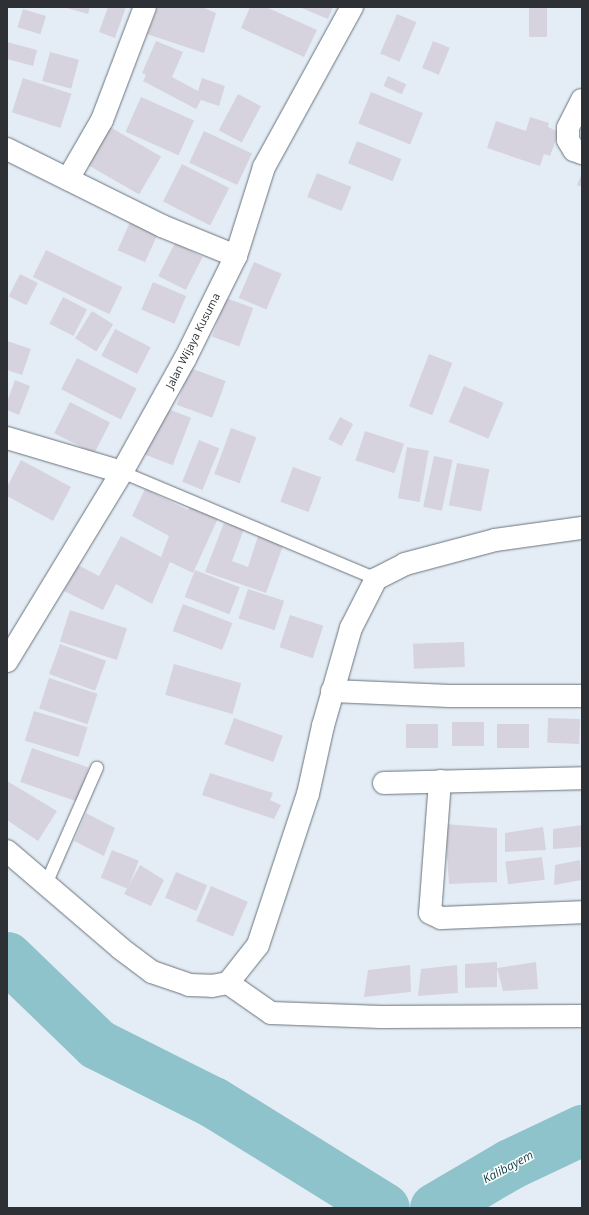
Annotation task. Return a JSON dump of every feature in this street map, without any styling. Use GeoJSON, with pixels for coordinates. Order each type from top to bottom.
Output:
{"type":"FeatureCollection","features":[{"type":"Feature","properties":{"kind":"street"},"geometry":{"type":"LineString","coordinates":[[68,179],[102,120],[145,7]]}},
{"type":"Feature","properties":{"kind":"street","name":"Jalan Wijaya Kusuma"},"geometry":{"type":"LineString","coordinates":[[7,661],[122,472],[185,359],[236,256],[264,167],[352,7]]}},
{"type":"Feature","properties":{"kind":"street"},"geometry":{"type":"LineString","coordinates":[[582,100],[568,128],[568,140],[574,150],[582,153]]}},
{"type":"Feature","properties":{"kind":"street"},"geometry":{"type":"LineString","coordinates":[[7,149],[162,226],[236,256]]}},
{"type":"Feature","properties":{"kind":"street"},"geometry":{"type":"LineString","coordinates":[[7,438],[122,472]]}},
{"type":"Feature","properties":{"kind":"street"},"geometry":{"type":"LineString","coordinates":[[7,851],[120,948],[152,972],[190,985],[212,986],[228,983],[258,945],[285,870],[308,794],[332,691],[351,628],[376,578],[405,564],[495,540],[582,528]]}},
{"type":"Feature","properties":{"kind":"street"},"geometry":{"type":"LineString","coordinates":[[332,691],[450,696],[582,696]]}},
{"type":"Feature","properties":{"kind":"street"},"geometry":{"type":"LineString","coordinates":[[384,783],[582,778]]}},
{"type":"Feature","properties":{"kind":"street"},"geometry":{"type":"LineString","coordinates":[[440,781],[430,913],[441,918],[582,912]]}},
{"type":"Feature","properties":{"kind":"street"},"geometry":{"type":"LineString","coordinates":[[228,983],[271,1013],[381,1017],[582,1016]]}},
{"type":"Feature","properties":{"kind":"lane"},"geometry":{"type":"LineString","coordinates":[[122,472],[376,578]]}},
{"type":"Feature","properties":{"kind":"lane"},"geometry":{"type":"LineString","coordinates":[[46,884],[97,768]]}},
{"type":"Feature","properties":{"kind":"building"},"geometry":{"type":"Polygon","coordinates":[[[63,7],[90,7],[88,14],[63,7]]]}},
{"type":"Feature","properties":{"kind":"building"},"geometry":{"type":"Polygon","coordinates":[[[108,7],[126,7],[115,38],[99,32],[108,7]]]}},
{"type":"Feature","properties":{"kind":"building"},"geometry":{"type":"Polygon","coordinates":[[[158,7],[202,7],[216,13],[204,53],[147,34],[158,7]]]}},
{"type":"Feature","properties":{"kind":"building"},"geometry":{"type":"Polygon","coordinates":[[[250,7],[266,7],[317,30],[304,57],[241,28],[250,7]]]}},
{"type":"Feature","properties":{"kind":"building"},"geometry":{"type":"Polygon","coordinates":[[[299,7],[333,7],[328,19],[299,7]]]}},
{"type":"Feature","properties":{"kind":"building"},"geometry":{"type":"Polygon","coordinates":[[[529,7],[547,7],[547,37],[529,37],[529,7]]]}},
{"type":"Feature","properties":{"kind":"building"},"geometry":{"type":"Polygon","coordinates":[[[23,9],[46,16],[40,34],[17,27],[23,9]]]}},
{"type":"Feature","properties":{"kind":"building"},"geometry":{"type":"Polygon","coordinates":[[[397,14],[416,22],[400,62],[380,54],[397,14]]]}},
{"type":"Feature","properties":{"kind":"building"},"geometry":{"type":"Polygon","coordinates":[[[156,41],[183,52],[172,77],[198,91],[202,78],[225,86],[219,106],[201,100],[196,109],[143,81],[146,75],[142,73],[156,41]]]}},
{"type":"Feature","properties":{"kind":"building"},"geometry":{"type":"Polygon","coordinates":[[[433,41],[450,48],[439,75],[422,68],[433,41]]]}},
{"type":"Feature","properties":{"kind":"building"},"geometry":{"type":"Polygon","coordinates":[[[7,42],[37,50],[33,66],[7,59],[7,42]]]}},
{"type":"Feature","properties":{"kind":"building"},"geometry":{"type":"Polygon","coordinates":[[[50,52],[79,60],[71,89],[42,81],[50,52]]]}},
{"type":"Feature","properties":{"kind":"building"},"geometry":{"type":"Polygon","coordinates":[[[388,76],[406,84],[402,94],[384,86],[388,76]]]}},
{"type":"Feature","properties":{"kind":"building"},"geometry":{"type":"Polygon","coordinates":[[[23,78],[72,94],[60,128],[12,112],[23,78]]]}},
{"type":"Feature","properties":{"kind":"building"},"geometry":{"type":"Polygon","coordinates":[[[371,92],[423,113],[410,145],[358,124],[371,92]]]}},
{"type":"Feature","properties":{"kind":"building"},"geometry":{"type":"Polygon","coordinates":[[[238,94],[261,106],[242,142],[219,130],[238,94]]]}},
{"type":"Feature","properties":{"kind":"building"},"geometry":{"type":"Polygon","coordinates":[[[141,97],[194,121],[179,155],[126,132],[141,97]]]}},
{"type":"Feature","properties":{"kind":"building"},"geometry":{"type":"Polygon","coordinates":[[[530,117],[549,123],[548,127],[559,132],[550,156],[544,154],[540,166],[487,148],[496,121],[526,131],[530,117]]]}},
{"type":"Feature","properties":{"kind":"building"},"geometry":{"type":"Polygon","coordinates":[[[110,127],[161,156],[139,195],[88,165],[110,127]]]}},
{"type":"Feature","properties":{"kind":"building"},"geometry":{"type":"Polygon","coordinates":[[[204,131],[252,153],[237,185],[189,163],[204,131]]]}},
{"type":"Feature","properties":{"kind":"building"},"geometry":{"type":"Polygon","coordinates":[[[357,141],[402,159],[393,181],[348,163],[357,141]]]}},
{"type":"Feature","properties":{"kind":"building"},"geometry":{"type":"Polygon","coordinates":[[[182,164],[229,188],[210,225],[163,201],[182,164]]]}},
{"type":"Feature","properties":{"kind":"building"},"geometry":{"type":"Polygon","coordinates":[[[317,173],[351,187],[342,211],[307,197],[317,173]]]}},
{"type":"Feature","properties":{"kind":"building"},"geometry":{"type":"Polygon","coordinates":[[[582,173],[582,187],[577,185],[582,173]]]}},
{"type":"Feature","properties":{"kind":"building"},"geometry":{"type":"Polygon","coordinates":[[[131,220],[158,232],[145,262],[118,250],[131,220]]]}},
{"type":"Feature","properties":{"kind":"building"},"geometry":{"type":"Polygon","coordinates":[[[175,243],[203,257],[186,290],[158,276],[175,243]]]}},
{"type":"Feature","properties":{"kind":"building"},"geometry":{"type":"Polygon","coordinates":[[[46,250],[122,287],[109,314],[33,277],[46,250]]]}},
{"type":"Feature","properties":{"kind":"building"},"geometry":{"type":"Polygon","coordinates":[[[254,262],[282,274],[266,310],[239,298],[254,262]]]}},
{"type":"Feature","properties":{"kind":"building"},"geometry":{"type":"Polygon","coordinates":[[[20,274],[38,283],[26,305],[9,296],[20,274]]]}},
{"type":"Feature","properties":{"kind":"building"},"geometry":{"type":"Polygon","coordinates":[[[153,282],[186,296],[174,324],[141,310],[153,282]]]}},
{"type":"Feature","properties":{"kind":"building"},"geometry":{"type":"Polygon","coordinates":[[[63,297],[87,309],[73,336],[49,324],[63,297]]]}},
{"type":"Feature","properties":{"kind":"building"},"geometry":{"type":"Polygon","coordinates":[[[226,298],[253,308],[239,346],[212,337],[226,298]]]}},
{"type":"Feature","properties":{"kind":"building"},"geometry":{"type":"Polygon","coordinates":[[[92,311],[113,324],[96,351],[75,338],[92,311]]]}},
{"type":"Feature","properties":{"kind":"building"},"geometry":{"type":"Polygon","coordinates":[[[115,329],[151,347],[137,374],[101,356],[115,329]]]}},
{"type":"Feature","properties":{"kind":"building"},"geometry":{"type":"Polygon","coordinates":[[[7,341],[31,349],[22,375],[7,370],[7,341]]]}},
{"type":"Feature","properties":{"kind":"building"},"geometry":{"type":"Polygon","coordinates":[[[429,354],[452,363],[432,415],[409,406],[429,354]]]}},
{"type":"Feature","properties":{"kind":"building"},"geometry":{"type":"Polygon","coordinates":[[[77,358],[137,388],[121,420],[61,389],[77,358]]]}},
{"type":"Feature","properties":{"kind":"building"},"geometry":{"type":"Polygon","coordinates":[[[190,368],[226,381],[212,418],[177,405],[190,368]]]}},
{"type":"Feature","properties":{"kind":"building"},"geometry":{"type":"Polygon","coordinates":[[[15,380],[30,386],[19,415],[7,410],[7,402],[15,380]]]}},
{"type":"Feature","properties":{"kind":"building"},"geometry":{"type":"Polygon","coordinates":[[[464,386],[504,403],[488,439],[449,422],[464,386]]]}},
{"type":"Feature","properties":{"kind":"building"},"geometry":{"type":"Polygon","coordinates":[[[70,402],[110,422],[94,454],[54,433],[70,402]]]}},
{"type":"Feature","properties":{"kind":"building"},"geometry":{"type":"Polygon","coordinates":[[[163,407],[191,418],[173,465],[145,455],[163,407]]]}},
{"type":"Feature","properties":{"kind":"building"},"geometry":{"type":"Polygon","coordinates":[[[340,417],[353,424],[342,446],[328,439],[340,417]]]}},
{"type":"Feature","properties":{"kind":"building"},"geometry":{"type":"Polygon","coordinates":[[[231,428],[256,437],[240,483],[214,474],[231,428]]]}},
{"type":"Feature","properties":{"kind":"building"},"geometry":{"type":"Polygon","coordinates":[[[365,431],[404,444],[394,473],[355,460],[365,431]]]}},
{"type":"Feature","properties":{"kind":"building"},"geometry":{"type":"Polygon","coordinates":[[[199,440],[219,448],[203,490],[182,482],[199,440]]]}},
{"type":"Feature","properties":{"kind":"building"},"geometry":{"type":"Polygon","coordinates":[[[407,447],[429,451],[420,502],[398,498],[407,447]]]}},
{"type":"Feature","properties":{"kind":"building"},"geometry":{"type":"Polygon","coordinates":[[[434,456],[453,460],[442,511],[423,507],[434,456]]]}},
{"type":"Feature","properties":{"kind":"building"},"geometry":{"type":"Polygon","coordinates":[[[21,460],[71,487],[53,521],[7,496],[7,487],[21,460]]]}},
{"type":"Feature","properties":{"kind":"building"},"geometry":{"type":"Polygon","coordinates":[[[457,463],[489,469],[481,512],[449,505],[457,463]]]}},
{"type":"Feature","properties":{"kind":"building"},"geometry":{"type":"Polygon","coordinates":[[[293,467],[321,477],[309,512],[280,502],[293,467]]]}},
{"type":"Feature","properties":{"kind":"building"},"geometry":{"type":"Polygon","coordinates":[[[145,489],[188,510],[192,503],[220,514],[193,573],[170,562],[152,604],[116,584],[103,610],[64,591],[78,565],[99,576],[121,536],[161,557],[169,536],[132,516],[145,489]]]}},
{"type":"Feature","properties":{"kind":"building"},"geometry":{"type":"Polygon","coordinates":[[[224,523],[244,529],[232,561],[248,567],[259,533],[284,543],[266,593],[205,572],[224,523]]]}},
{"type":"Feature","properties":{"kind":"building"},"geometry":{"type":"Polygon","coordinates":[[[195,570],[240,587],[229,614],[185,597],[195,570]]]}},
{"type":"Feature","properties":{"kind":"building"},"geometry":{"type":"Polygon","coordinates":[[[248,589],[284,601],[275,630],[238,618],[248,589]]]}},
{"type":"Feature","properties":{"kind":"building"},"geometry":{"type":"Polygon","coordinates":[[[183,604],[232,623],[222,650],[173,631],[183,604]]]}},
{"type":"Feature","properties":{"kind":"building"},"geometry":{"type":"Polygon","coordinates":[[[70,610],[127,629],[117,660],[60,641],[70,610]]]}},
{"type":"Feature","properties":{"kind":"building"},"geometry":{"type":"Polygon","coordinates":[[[290,615],[323,626],[313,658],[279,647],[290,615]]]}},
{"type":"Feature","properties":{"kind":"building"},"geometry":{"type":"Polygon","coordinates":[[[464,642],[465,667],[414,669],[413,644],[464,642]]]}},
{"type":"Feature","properties":{"kind":"building"},"geometry":{"type":"Polygon","coordinates":[[[60,644],[106,661],[95,691],[49,674],[60,644]]]}},
{"type":"Feature","properties":{"kind":"building"},"geometry":{"type":"Polygon","coordinates":[[[174,664],[241,683],[232,714],[165,695],[174,664]]]}},
{"type":"Feature","properties":{"kind":"building"},"geometry":{"type":"Polygon","coordinates":[[[49,678],[98,694],[88,724],[39,708],[49,678]]]}},
{"type":"Feature","properties":{"kind":"building"},"geometry":{"type":"Polygon","coordinates":[[[34,711],[88,727],[78,757],[25,741],[34,711]]]}},
{"type":"Feature","properties":{"kind":"building"},"geometry":{"type":"Polygon","coordinates":[[[234,718],[283,736],[273,762],[224,744],[234,718]]]}},
{"type":"Feature","properties":{"kind":"building"},"geometry":{"type":"Polygon","coordinates":[[[548,718],[580,719],[579,744],[547,743],[548,718]]]}},
{"type":"Feature","properties":{"kind":"building"},"geometry":{"type":"Polygon","coordinates":[[[452,722],[484,722],[484,746],[452,746],[452,722]]]}},
{"type":"Feature","properties":{"kind":"building"},"geometry":{"type":"Polygon","coordinates":[[[406,724],[438,724],[438,748],[406,748],[406,724]]]}},
{"type":"Feature","properties":{"kind":"building"},"geometry":{"type":"Polygon","coordinates":[[[497,724],[529,724],[529,748],[497,748],[497,724]]]}},
{"type":"Feature","properties":{"kind":"building"},"geometry":{"type":"Polygon","coordinates":[[[32,748],[89,768],[77,802],[20,782],[32,748]]]}},
{"type":"Feature","properties":{"kind":"building"},"geometry":{"type":"Polygon","coordinates":[[[210,773],[273,793],[270,800],[281,805],[274,819],[202,795],[210,773]]]}},
{"type":"Feature","properties":{"kind":"building"},"geometry":{"type":"Polygon","coordinates":[[[7,781],[57,811],[38,841],[7,820],[7,781]]]}},
{"type":"Feature","properties":{"kind":"building"},"geometry":{"type":"Polygon","coordinates":[[[86,813],[115,828],[104,856],[74,841],[86,813]]]}},
{"type":"Feature","properties":{"kind":"building"},"geometry":{"type":"Polygon","coordinates":[[[445,824],[497,828],[497,882],[449,884],[445,824]]]}},
{"type":"Feature","properties":{"kind":"building"},"geometry":{"type":"Polygon","coordinates":[[[582,825],[582,847],[553,849],[553,829],[582,825]]]}},
{"type":"Feature","properties":{"kind":"building"},"geometry":{"type":"Polygon","coordinates":[[[543,827],[546,850],[505,852],[505,833],[543,827]]]}},
{"type":"Feature","properties":{"kind":"building"},"geometry":{"type":"Polygon","coordinates":[[[112,850],[139,861],[128,889],[101,878],[112,850]]]}},
{"type":"Feature","properties":{"kind":"building"},"geometry":{"type":"Polygon","coordinates":[[[542,857],[545,880],[508,884],[505,862],[542,857]]]}},
{"type":"Feature","properties":{"kind":"building"},"geometry":{"type":"Polygon","coordinates":[[[580,860],[582,880],[554,885],[555,865],[580,860]]]}},
{"type":"Feature","properties":{"kind":"building"},"geometry":{"type":"Polygon","coordinates":[[[140,865],[164,880],[151,906],[124,894],[140,865]]]}},
{"type":"Feature","properties":{"kind":"building"},"geometry":{"type":"Polygon","coordinates":[[[176,872],[207,885],[196,911],[165,898],[176,872]]]}},
{"type":"Feature","properties":{"kind":"building"},"geometry":{"type":"Polygon","coordinates":[[[211,886],[248,902],[233,937],[196,921],[211,886]]]}},
{"type":"Feature","properties":{"kind":"building"},"geometry":{"type":"Polygon","coordinates":[[[497,962],[497,987],[465,988],[465,964],[497,962]]]}},
{"type":"Feature","properties":{"kind":"building"},"geometry":{"type":"Polygon","coordinates":[[[536,962],[538,989],[503,991],[497,968],[536,962]]]}},
{"type":"Feature","properties":{"kind":"building"},"geometry":{"type":"Polygon","coordinates":[[[410,965],[411,992],[364,997],[368,970],[410,965]]]}},
{"type":"Feature","properties":{"kind":"building"},"geometry":{"type":"Polygon","coordinates":[[[457,965],[458,993],[418,996],[421,969],[457,965]]]}},
{"type":"Feature","properties":{"kind":"waterway"},"geometry":{"type":"LineString","coordinates":[[7,957],[97,1044],[213,1102],[384,1208]]}},
{"type":"Feature","properties":{"kind":"waterway","name":"Kalibayem"},"geometry":{"type":"LineString","coordinates":[[435,1208],[510,1164],[582,1130]]}}]}
